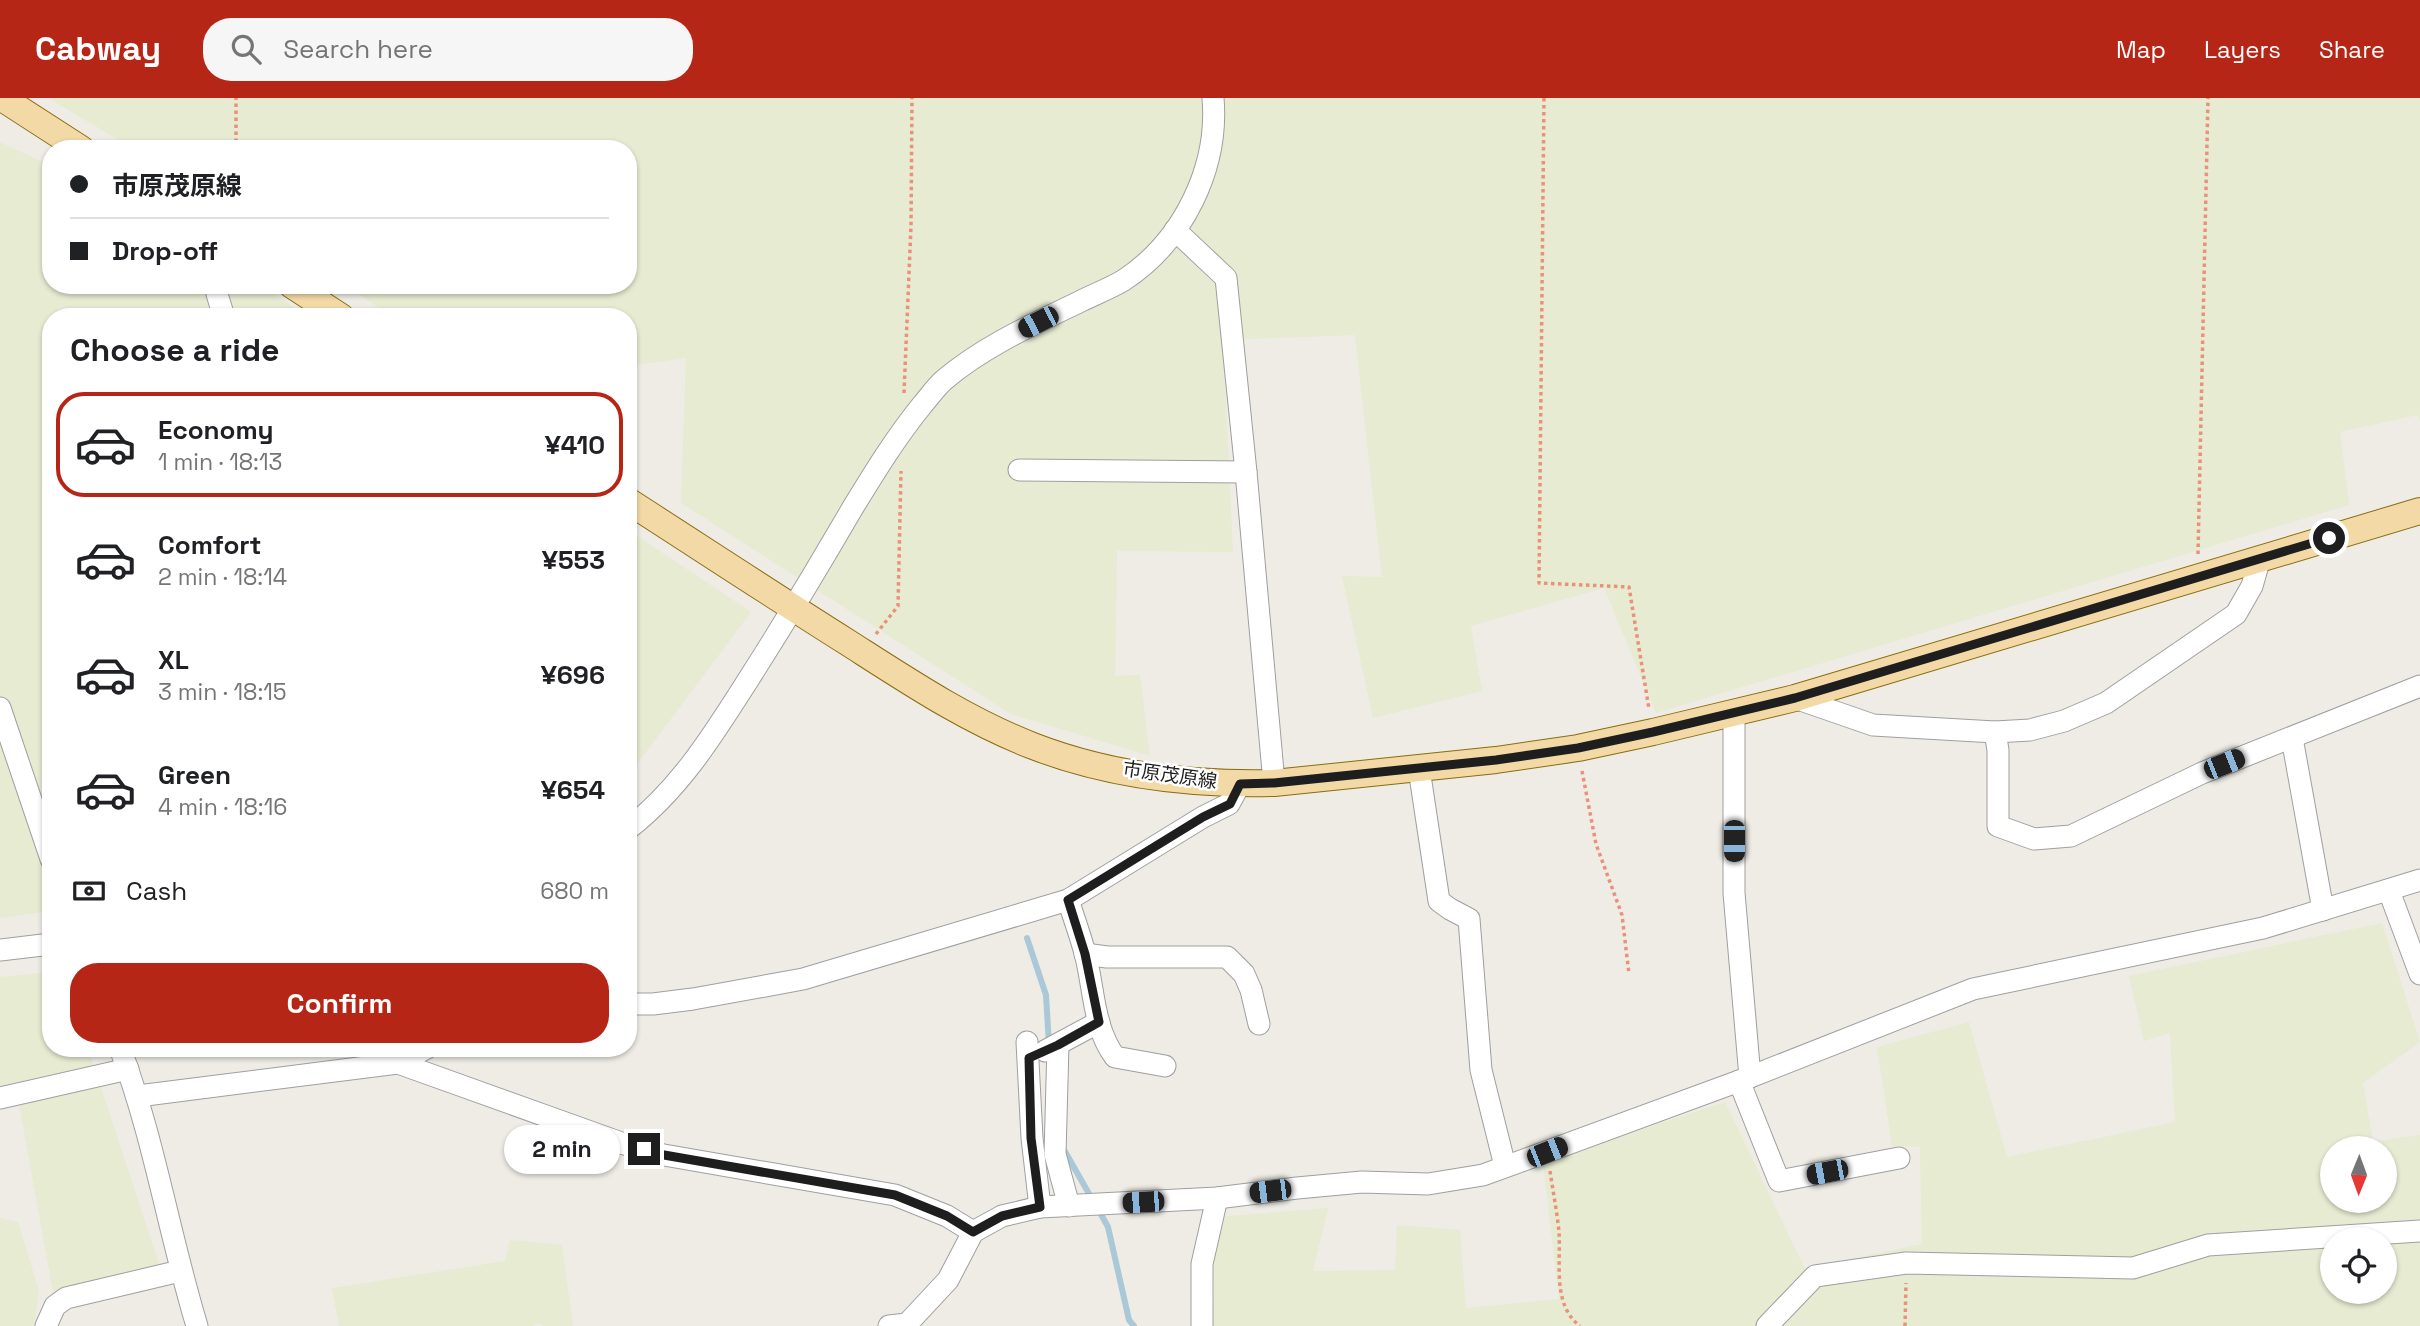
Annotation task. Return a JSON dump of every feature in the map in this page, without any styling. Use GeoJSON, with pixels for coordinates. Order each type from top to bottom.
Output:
{"type":"FeatureCollection","features":[{"type":"Feature","properties":{"kind":"main road"},"geometry":{"type":"LineString","coordinates":[[2,98],[67,140]]}},
{"type":"Feature","properties":{"kind":"main road"},"geometry":{"type":"LineString","coordinates":[[306,294],[327,308]]}},
{"type":"Feature","properties":{"kind":"main road","name":"市原茂原線"},"geometry":{"type":"LineString","coordinates":[[637,507],[944,704],[1035,746],[1075,759],[1154,776],[1240,784],[1419,769],[1578,748],[1653,732],[1795,698],[2420,512]]}},
{"type":"Feature","properties":{"kind":"street"},"geometry":{"type":"LineString","coordinates":[[637,821],[691,766],[794,608],[902,429],[943,381],[989,347],[1124,279],[1156,252],[1175,230],[1199,188],[1208,160],[1215,117],[1213,98]]}},
{"type":"Feature","properties":{"kind":"street"},"geometry":{"type":"LineString","coordinates":[[1175,230],[1226,278],[1247,472],[1274,783]]}},
{"type":"Feature","properties":{"kind":"street"},"geometry":{"type":"LineString","coordinates":[[1018,470],[1247,472]]}},
{"type":"Feature","properties":{"kind":"street"},"geometry":{"type":"LineString","coordinates":[[1795,698],[1873,725],[1995,732],[2030,730],[2064,721],[2106,703],[2236,614],[2252,586],[2260,558]]}},
{"type":"Feature","properties":{"kind":"street"},"geometry":{"type":"LineString","coordinates":[[1995,732],[1998,750],[1998,826],[2034,839],[2071,836],[2202,774],[2420,686]]}},
{"type":"Feature","properties":{"kind":"street"},"geometry":{"type":"LineString","coordinates":[[0,708],[42,832]]}},
{"type":"Feature","properties":{"kind":"street"},"geometry":{"type":"LineString","coordinates":[[1734,711],[1734,893],[1744,1079],[1779,1181],[1899,1158]]}},
{"type":"Feature","properties":{"kind":"street"},"geometry":{"type":"LineString","coordinates":[[2292,737],[2323,910]]}},
{"type":"Feature","properties":{"kind":"street"},"geometry":{"type":"LineString","coordinates":[[1419,769],[1439,901],[1469,919],[1481,1070],[1505,1166]]}},
{"type":"Feature","properties":{"kind":"street"},"geometry":{"type":"LineString","coordinates":[[637,1003],[693,999],[803,979],[1068,900],[1203,817],[1230,804],[1240,784]]}},
{"type":"Feature","properties":{"kind":"street"},"geometry":{"type":"LineString","coordinates":[[889,1326],[906,1324],[948,1280],[973,1232],[1002,1216],[1040,1207],[1217,1198],[1362,1182],[1428,1184],[1483,1175],[1744,1079],[1973,989],[2263,928],[2420,880]]}},
{"type":"Feature","properties":{"kind":"street"},"geometry":{"type":"LineString","coordinates":[[2389,891],[2420,974]]}},
{"type":"Feature","properties":{"kind":"street"},"geometry":{"type":"LineString","coordinates":[[1068,900],[1085,954],[1099,1022],[1108,1049],[1115,1057],[1165,1066]]}},
{"type":"Feature","properties":{"kind":"street"},"geometry":{"type":"LineString","coordinates":[[0,950],[42,945]]}},
{"type":"Feature","properties":{"kind":"street"},"geometry":{"type":"LineString","coordinates":[[1085,954],[1107,957],[1227,957],[1244,974],[1259,1024]]}},
{"type":"Feature","properties":{"kind":"street"},"geometry":{"type":"LineString","coordinates":[[1040,1207],[1031,1138],[1028,1050],[1058,1045],[1099,1022]]}},
{"type":"Feature","properties":{"kind":"street"},"geometry":{"type":"LineString","coordinates":[[1058,1045],[1055,1154],[1069,1206]]}},
{"type":"Feature","properties":{"kind":"street"},"geometry":{"type":"LineString","coordinates":[[123,1057],[138,1096],[180,1271],[197,1326]]}},
{"type":"Feature","properties":{"kind":"street"},"geometry":{"type":"LineString","coordinates":[[138,1096],[398,1063],[410,1057]]}},
{"type":"Feature","properties":{"kind":"street"},"geometry":{"type":"LineString","coordinates":[[398,1063],[624,1144],[664,1155],[895,1195],[947,1216],[973,1232]]}},
{"type":"Feature","properties":{"kind":"street"},"geometry":{"type":"LineString","coordinates":[[0,1098],[128,1069]]}},
{"type":"Feature","properties":{"kind":"street"},"geometry":{"type":"LineString","coordinates":[[1202,1326],[1202,1264],[1217,1198]]}},
{"type":"Feature","properties":{"kind":"street"},"geometry":{"type":"LineString","coordinates":[[1768,1326],[1815,1276],[1906,1263],[2133,1268],[2208,1245],[2420,1231]]}},
{"type":"Feature","properties":{"kind":"street"},"geometry":{"type":"LineString","coordinates":[[46,1326],[55,1306],[66,1298],[180,1271]]}},
{"type":"Feature","properties":{"kind":"path"},"geometry":{"type":"LineString","coordinates":[[236,98],[236,140]]}},
{"type":"Feature","properties":{"kind":"path"},"geometry":{"type":"LineString","coordinates":[[902,429],[911,226],[912,98]]}},
{"type":"Feature","properties":{"kind":"path"},"geometry":{"type":"LineString","coordinates":[[1544,98],[1539,583],[1629,587],[1653,732]]}},
{"type":"Feature","properties":{"kind":"path"},"geometry":{"type":"LineString","coordinates":[[2197,577],[2208,98]]}},
{"type":"Feature","properties":{"kind":"path"},"geometry":{"type":"LineString","coordinates":[[861,651],[898,606],[902,470]]}},
{"type":"Feature","properties":{"kind":"path"},"geometry":{"type":"LineString","coordinates":[[1578,748],[1596,844],[1622,915],[1629,974]]}},
{"type":"Feature","properties":{"kind":"path"},"geometry":{"type":"LineString","coordinates":[[1547,1152],[1559,1231],[1559,1280],[1564,1306],[1573,1321],[1580,1326]]}},
{"type":"Feature","properties":{"kind":"path"},"geometry":{"type":"LineString","coordinates":[[1905,1326],[1906,1263]]}},
{"type":"Feature","properties":{"kind":"green space"},"geometry":{"type":"Polygon","coordinates":[[[48,98],[2420,98],[2420,421],[2417,415],[2340,432],[2349,505],[1656,713],[1604,588],[1471,626],[1482,691],[1373,718],[1342,576],[1382,577],[1355,335],[1223,340],[1233,552],[1117,551],[1115,676],[1140,675],[1150,756],[1011,714],[681,503],[686,358],[637,365],[637,308],[379,308],[359,294],[637,294],[637,140],[119,140],[48,98]]]}},
{"type":"Feature","properties":{"kind":"green space"},"geometry":{"type":"Polygon","coordinates":[[[0,142],[42,162],[42,294],[274,294],[295,308],[42,308],[42,912],[0,918],[0,142]]]}},
{"type":"Feature","properties":{"kind":"green space"},"geometry":{"type":"Polygon","coordinates":[[[637,536],[751,612],[637,764],[637,536]]]}},
{"type":"Feature","properties":{"kind":"green space"},"geometry":{"type":"Polygon","coordinates":[[[2382,923],[2420,1042],[2363,1083],[2372,1136],[2320,1136],[2320,1213],[2398,1213],[2398,1138],[2420,1135],[2420,1326],[1213,1326],[1216,1217],[1328,1208],[1313,1271],[1395,1270],[1397,1225],[1460,1230],[1466,1308],[1559,1299],[1543,1162],[1725,1102],[1805,1269],[1922,1244],[1920,1147],[1892,1146],[1877,1047],[1969,1022],[2007,1157],[2175,1122],[2170,1033],[2144,1041],[2129,976],[2382,923]]]}},
{"type":"Feature","properties":{"kind":"green space"},"geometry":{"type":"Polygon","coordinates":[[[42,973],[42,1057],[91,1057],[162,1273],[53,1292],[19,1104],[0,1109],[0,977],[42,973]]]}},
{"type":"Feature","properties":{"kind":"green space"},"geometry":{"type":"Polygon","coordinates":[[[0,1218],[18,1222],[39,1291],[34,1326],[0,1326],[0,1218]]]}},
{"type":"Feature","properties":{"kind":"green space"},"geometry":{"type":"Polygon","coordinates":[[[510,1240],[562,1245],[573,1326],[542,1326],[541,1323],[531,1326],[339,1326],[332,1288],[505,1261],[510,1240]]]}},
{"type":"Feature","properties":{"kind":"waterway"},"geometry":{"type":"LineString","coordinates":[[1027,938],[1046,995],[1049,1045]]}},
{"type":"Feature","properties":{"kind":"waterway"},"geometry":{"type":"LineString","coordinates":[[1063,1148],[1092,1199]]}},
{"type":"Feature","properties":{"kind":"waterway"},"geometry":{"type":"LineString","coordinates":[[1098,1209],[1108,1227],[1129,1320],[1134,1326]]}},
{"type":"Feature","properties":{"kind":"route"},"geometry":{"type":"LineString","coordinates":[[644,1149],[664,1155],[895,1195],[947,1216],[973,1232],[1002,1216],[1040,1207],[1031,1138],[1029,1058],[1099,1022],[1085,954],[1068,900],[1203,817],[1230,804],[1240,784],[1274,783],[1496,760],[1578,748],[1653,732],[1795,698],[2329,538]]}}]}
